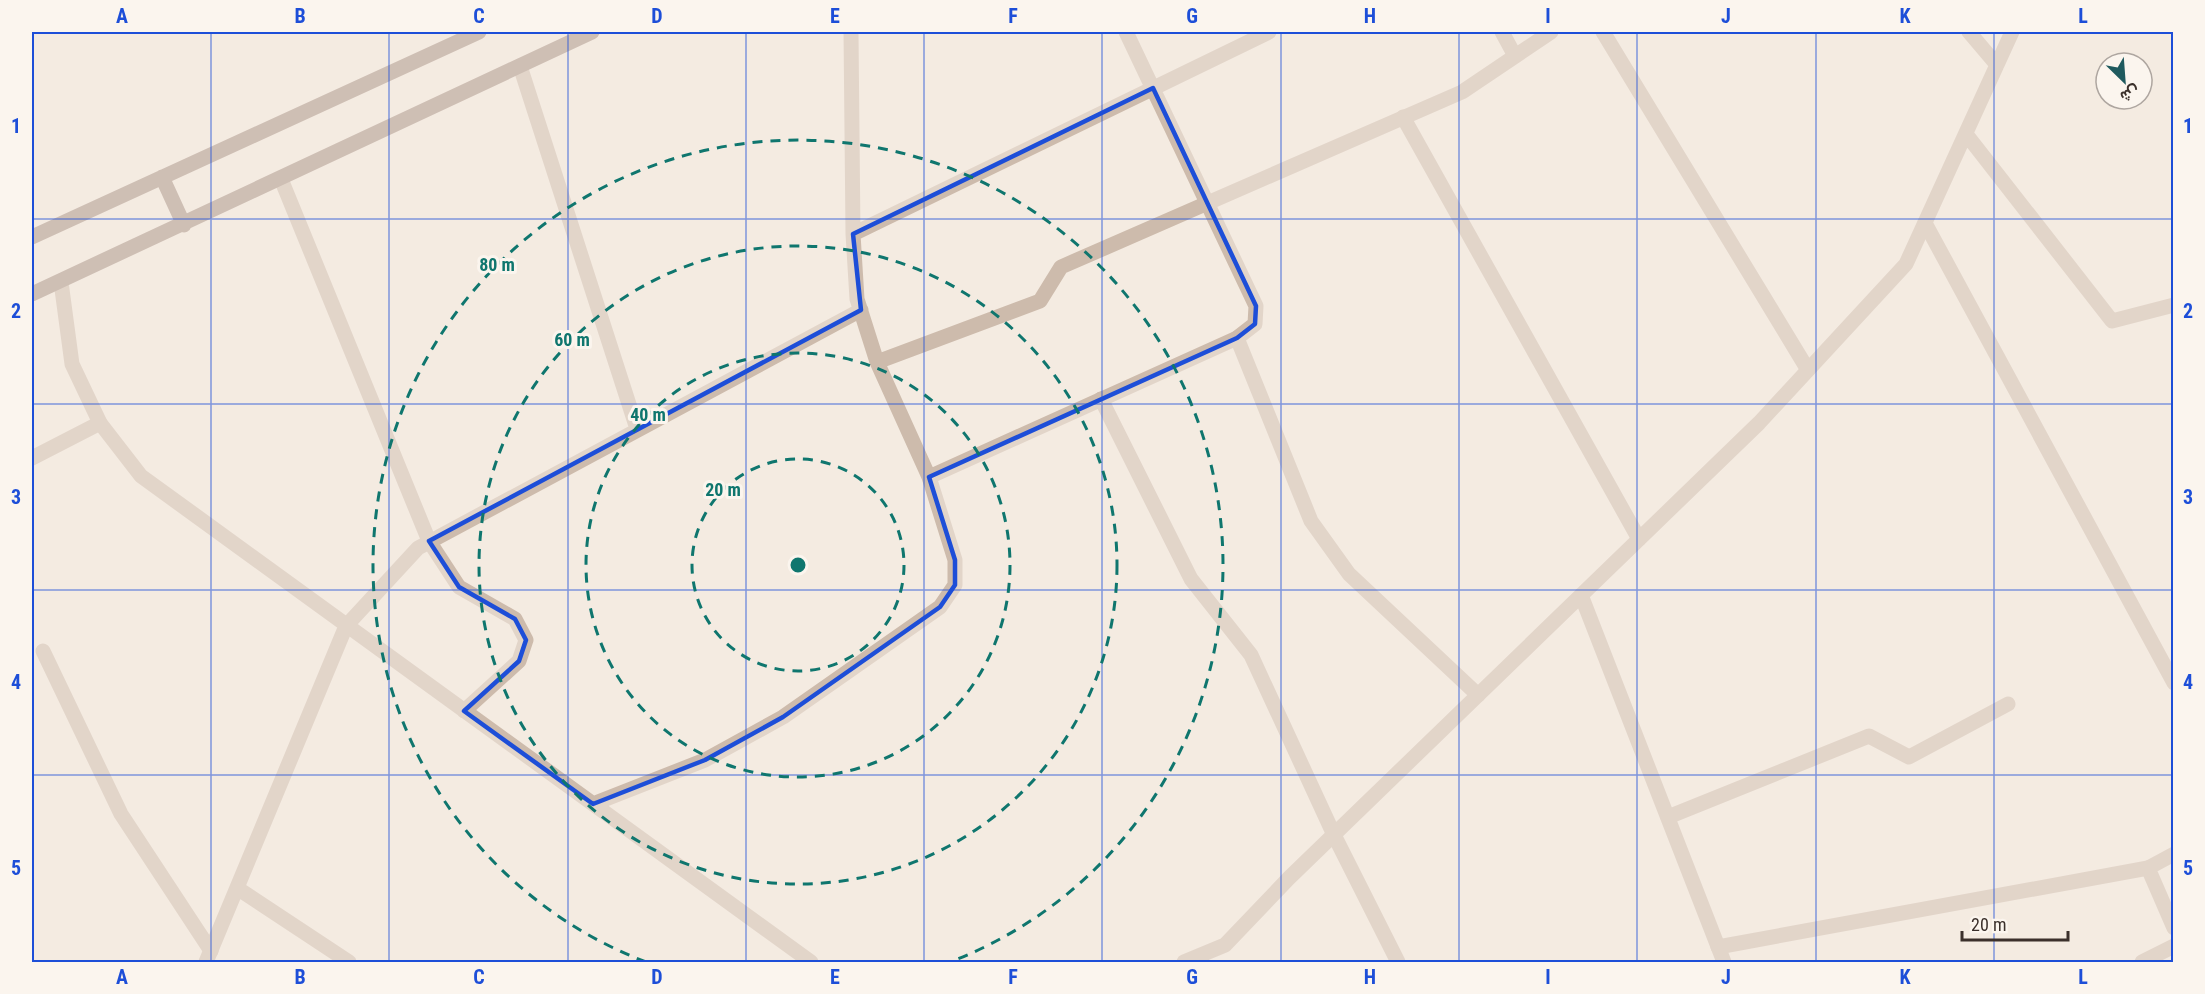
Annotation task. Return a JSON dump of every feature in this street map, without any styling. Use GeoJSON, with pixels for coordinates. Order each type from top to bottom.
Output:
{"type":"FeatureCollection","features":[{"type":"Feature","properties":{"kind":"main road"},"geometry":{"type":"LineString","coordinates":[[32,237],[479,32]]}},
{"type":"Feature","properties":{"kind":"main road"},"geometry":{"type":"LineString","coordinates":[[32,294],[184,225],[592,32]]}},
{"type":"Feature","properties":{"kind":"main road"},"geometry":{"type":"LineString","coordinates":[[162,177],[184,225]]}},
{"type":"Feature","properties":{"kind":"street"},"geometry":{"type":"LineString","coordinates":[[593,804],[705,760],[783,717],[940,607],[956,585],[955,560],[929,477],[877,362],[857,299],[853,234],[851,32]]}},
{"type":"Feature","properties":{"kind":"street"},"geometry":{"type":"LineString","coordinates":[[929,477],[1237,338],[1255,324],[1256,306],[1126,32]]}},
{"type":"Feature","properties":{"kind":"street"},"geometry":{"type":"LineString","coordinates":[[853,234],[1269,32]]}},
{"type":"Feature","properties":{"kind":"street"},"geometry":{"type":"LineString","coordinates":[[1502,32],[1515,56]]}},
{"type":"Feature","properties":{"kind":"street"},"geometry":{"type":"LineString","coordinates":[[877,362],[1040,301],[1061,267],[1462,92],[1551,32]]}},
{"type":"Feature","properties":{"kind":"street"},"geometry":{"type":"LineString","coordinates":[[1603,32],[1808,370]]}},
{"type":"Feature","properties":{"kind":"street"},"geometry":{"type":"LineString","coordinates":[[1969,32],[1997,65]]}},
{"type":"Feature","properties":{"kind":"street"},"geometry":{"type":"LineString","coordinates":[[1184,963],[1211,957],[1225,945],[1334,835],[1758,423],[1906,264],[2012,32]]}},
{"type":"Feature","properties":{"kind":"street"},"geometry":{"type":"LineString","coordinates":[[520,66],[638,429]]}},
{"type":"Feature","properties":{"kind":"street"},"geometry":{"type":"LineString","coordinates":[[1403,117],[1639,539]]}},
{"type":"Feature","properties":{"kind":"street"},"geometry":{"type":"LineString","coordinates":[[1965,134],[2112,321],[2174,305]]}},
{"type":"Feature","properties":{"kind":"street"},"geometry":{"type":"LineString","coordinates":[[281,179],[429,542],[459,587],[515,619],[526,640],[519,661],[464,711]]}},
{"type":"Feature","properties":{"kind":"street"},"geometry":{"type":"LineString","coordinates":[[1925,223],[2174,683]]}},
{"type":"Feature","properties":{"kind":"street"},"geometry":{"type":"LineString","coordinates":[[61,282],[72,364],[100,423],[141,476],[811,963]]}},
{"type":"Feature","properties":{"kind":"street"},"geometry":{"type":"LineString","coordinates":[[208,957],[346,626],[418,548],[861,310]]}},
{"type":"Feature","properties":{"kind":"street"},"geometry":{"type":"LineString","coordinates":[[1237,338],[1311,521],[1349,574],[1478,695]]}},
{"type":"Feature","properties":{"kind":"street"},"geometry":{"type":"LineString","coordinates":[[1101,399],[1191,579],[1251,655],[1334,835],[1398,963]]}},
{"type":"Feature","properties":{"kind":"street"},"geometry":{"type":"LineString","coordinates":[[32,458],[100,423]]}},
{"type":"Feature","properties":{"kind":"street"},"geometry":{"type":"LineString","coordinates":[[1581,595],[1724,963]]}},
{"type":"Feature","properties":{"kind":"street"},"geometry":{"type":"LineString","coordinates":[[43,651],[121,814],[208,957]]}},
{"type":"Feature","properties":{"kind":"street"},"geometry":{"type":"LineString","coordinates":[[1668,817],[1869,736],[1909,757],[2008,704]]}},
{"type":"Feature","properties":{"kind":"street"},"geometry":{"type":"LineString","coordinates":[[1718,947],[2148,868],[2174,854]]}},
{"type":"Feature","properties":{"kind":"street"},"geometry":{"type":"LineString","coordinates":[[2148,868],[2174,928]]}},
{"type":"Feature","properties":{"kind":"street"},"geometry":{"type":"LineString","coordinates":[[237,888],[349,963]]}},
{"type":"Feature","properties":{"kind":"street"},"geometry":{"type":"LineString","coordinates":[[2142,963],[2174,946]]}},
{"type":"Feature","properties":{"kind":"highlighted area"},"geometry":{"type":"Polygon","coordinates":[[[1153,88],[1256,306],[1255,324],[1237,338],[929,477],[955,560],[955,585],[940,607],[783,717],[705,760],[593,804],[464,711],[519,661],[526,640],[515,619],[459,587],[429,541],[861,310],[853,234],[1153,88]]]}}]}
